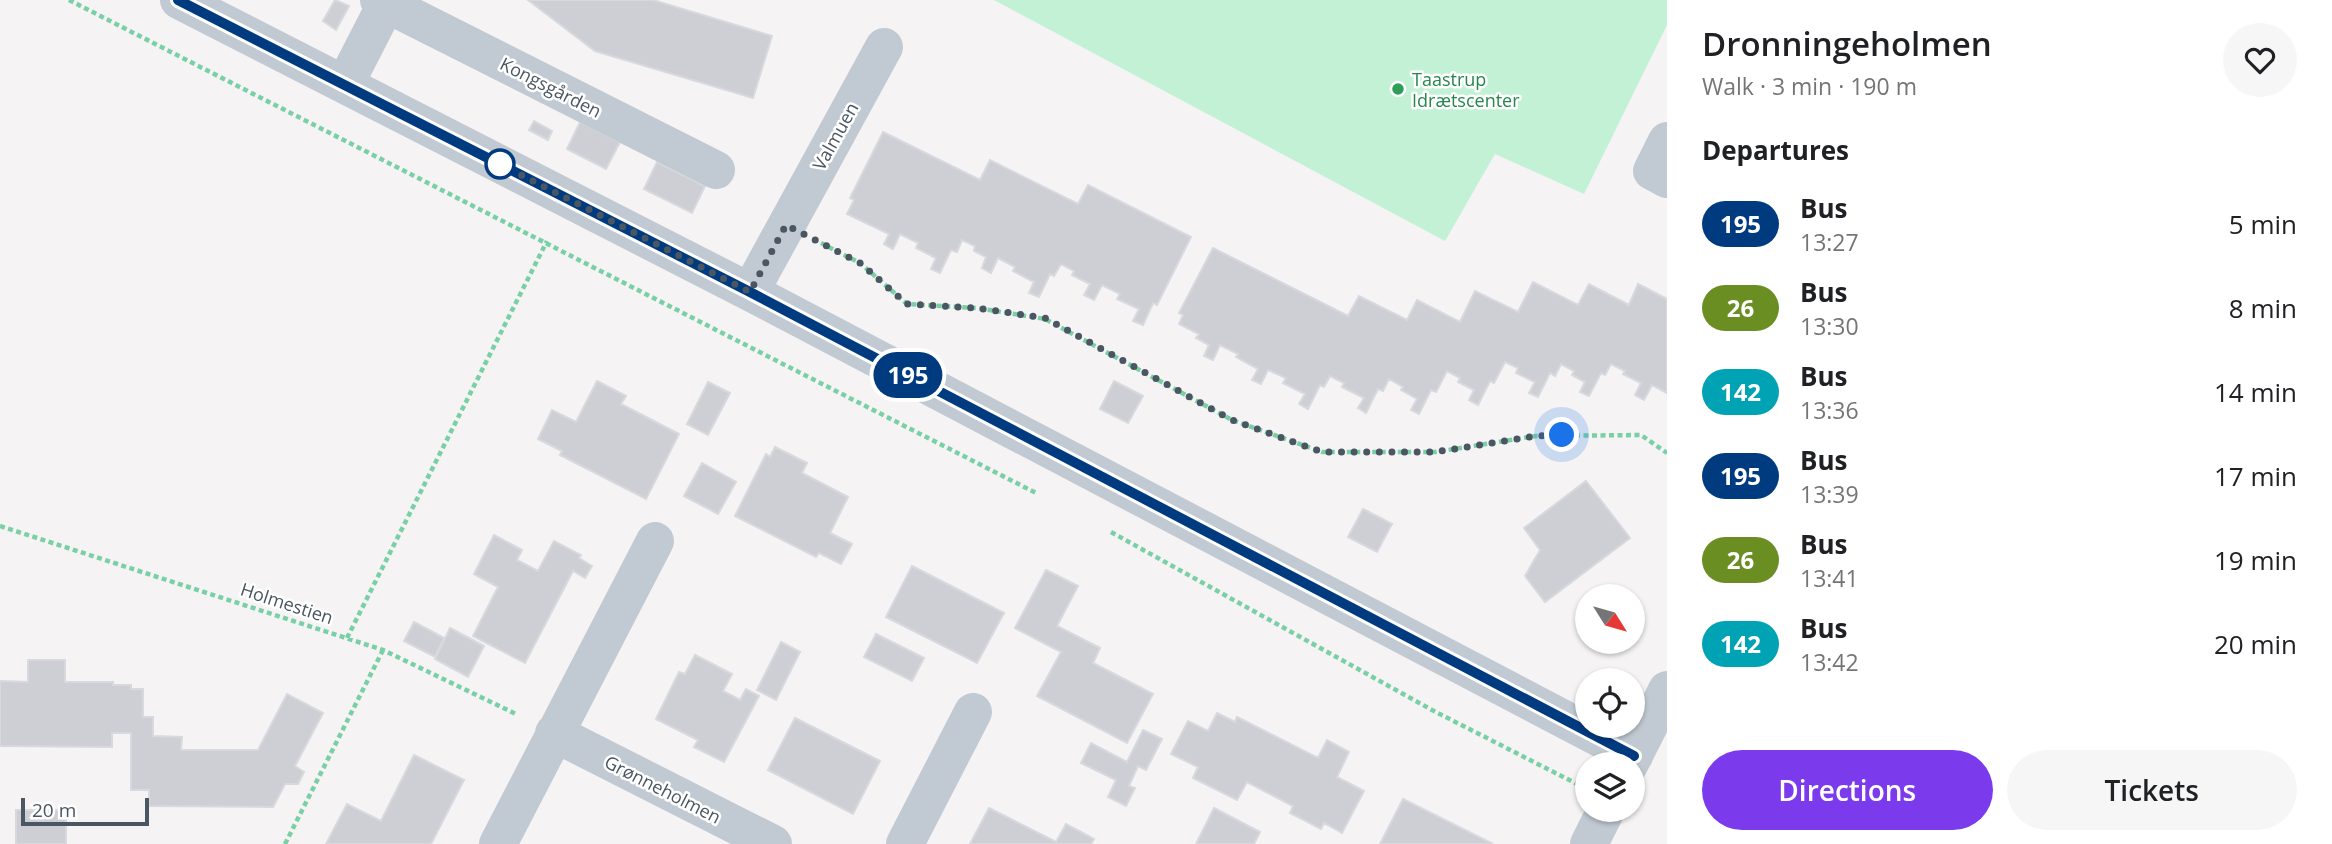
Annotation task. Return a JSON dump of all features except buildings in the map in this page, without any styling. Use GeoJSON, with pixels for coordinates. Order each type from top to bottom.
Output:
{"type":"FeatureCollection","features":[{"type":"Feature","properties":{"kind":"street"},"geometry":{"type":"LineString","coordinates":[[178,0],[750,292],[1614,752]]}},
{"type":"Feature","properties":{"kind":"street","name":"Kongsgården"},"geometry":{"type":"LineString","coordinates":[[345,84],[383,2],[716,170]]}},
{"type":"Feature","properties":{"kind":"street","name":"Valmuen"},"geometry":{"type":"LineString","coordinates":[[750,292],[884,47]]}},
{"type":"Feature","properties":{"kind":"street"},"geometry":{"type":"LineString","coordinates":[[1667,141],[1652,171],[1667,179]]}},
{"type":"Feature","properties":{"kind":"street"},"geometry":{"type":"LineString","coordinates":[[498,844],[656,541]]}},
{"type":"Feature","properties":{"kind":"street"},"geometry":{"type":"LineString","coordinates":[[1636,752],[1667,690]]}},
{"type":"Feature","properties":{"kind":"street"},"geometry":{"type":"LineString","coordinates":[[905,844],[973,712]]}},
{"type":"Feature","properties":{"kind":"street","name":"Grønneholmen"},"geometry":{"type":"LineString","coordinates":[[554,733],[773,844]]}},
{"type":"Feature","properties":{"kind":"street"},"geometry":{"type":"LineString","coordinates":[[1588,844],[1600,822]]}},
{"type":"Feature","properties":{"kind":"path"},"geometry":{"type":"LineString","coordinates":[[69,0],[1044,497]]}},
{"type":"Feature","properties":{"kind":"path"},"geometry":{"type":"LineString","coordinates":[[347,638],[568,199]]}},
{"type":"Feature","properties":{"kind":"path"},"geometry":{"type":"LineString","coordinates":[[786,225],[860,263],[907,304],[977,308],[1045,318],[1232,420],[1322,452],[1435,452],[1536,436],[1641,435],[1667,453]]}},
{"type":"Feature","properties":{"kind":"path","name":"Holmestien"},"geometry":{"type":"LineString","coordinates":[[0,526],[383,650],[554,733]]}},
{"type":"Feature","properties":{"kind":"path"},"geometry":{"type":"LineString","coordinates":[[1105,529],[1432,710],[1575,783]]}},
{"type":"Feature","properties":{"kind":"path"},"geometry":{"type":"LineString","coordinates":[[285,844],[383,650]]}},
{"type":"Feature","properties":{"kind":"green space","name":"Taastrup Idrætscenter"},"geometry":{"type":"Polygon","coordinates":[[[994,0],[1667,0],[1667,25],[1584,194],[1495,154],[1445,241],[994,0]]]}},
{"type":"Feature","properties":{"kind":"bus line","name":"195"},"geometry":{"type":"LineString","coordinates":[[178,0],[750,292],[1626,752]]}},
{"type":"Feature","properties":{"kind":"place","name":"Taastrup Idrætscenter"},"geometry":{"type":"Point","coordinates":[1398,89]}},
{"type":"Feature","properties":{"kind":"route"},"geometry":{"type":"LineString","coordinates":[[500,164],[494,161],[750,292],[786,225],[860,263],[907,304],[977,308],[1045,318],[1232,420],[1322,452],[1435,452],[1536,436],[1562,435]]}}]}
